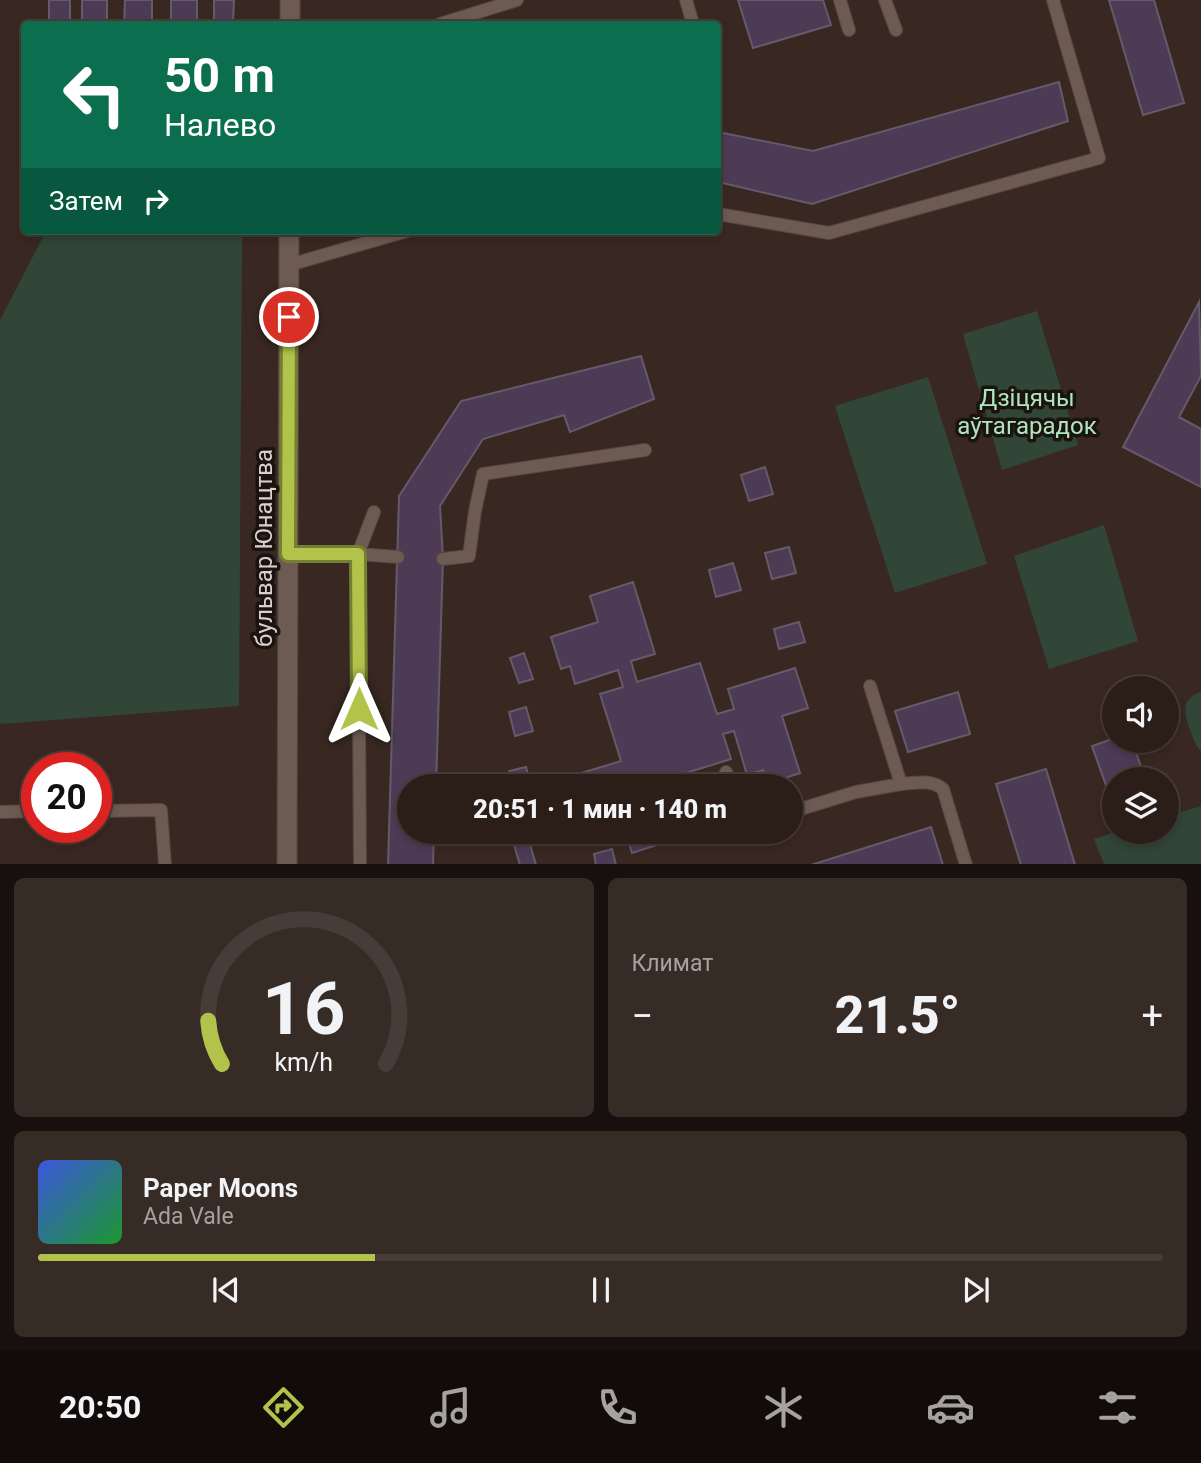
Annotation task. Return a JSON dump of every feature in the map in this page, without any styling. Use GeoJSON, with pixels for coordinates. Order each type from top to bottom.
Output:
{"type":"FeatureCollection","features":[{"type":"Feature","properties":{"kind":"street"},"geometry":{"type":"LineString","coordinates":[[289,0],[290,21]]}},
{"type":"Feature","properties":{"kind":"street","name":"бульвар Юнацтва"},"geometry":{"type":"LineString","coordinates":[[287,864],[289,235]]}},
{"type":"Feature","properties":{"kind":"lane"},"geometry":{"type":"LineString","coordinates":[[450,21],[517,0]]}},
{"type":"Feature","properties":{"kind":"lane"},"geometry":{"type":"LineString","coordinates":[[686,0],[692,21]]}},
{"type":"Feature","properties":{"kind":"lane"},"geometry":{"type":"LineString","coordinates":[[840,0],[849,30]]}},
{"type":"Feature","properties":{"kind":"lane"},"geometry":{"type":"LineString","coordinates":[[885,0],[896,30]]}},
{"type":"Feature","properties":{"kind":"lane"},"geometry":{"type":"LineString","coordinates":[[721,215],[829,233],[1099,158],[1053,0]]}},
{"type":"Feature","properties":{"kind":"lane"},"geometry":{"type":"LineString","coordinates":[[289,265],[393,235]]}},
{"type":"Feature","properties":{"kind":"lane"},"geometry":{"type":"LineString","coordinates":[[443,559],[469,556],[475,511],[484,474],[645,450]]}},
{"type":"Feature","properties":{"kind":"lane"},"geometry":{"type":"LineString","coordinates":[[360,864],[358,554],[374,512]]}},
{"type":"Feature","properties":{"kind":"lane"},"geometry":{"type":"LineString","coordinates":[[288,554],[398,557]]}},
{"type":"Feature","properties":{"kind":"lane"},"geometry":{"type":"LineString","coordinates":[[870,686],[901,785]]}},
{"type":"Feature","properties":{"kind":"lane"},"geometry":{"type":"LineString","coordinates":[[803,808],[856,792],[929,782],[943,789],[966,864]]}},
{"type":"Feature","properties":{"kind":"lane"},"geometry":{"type":"LineString","coordinates":[[112,811],[161,810],[164,864]]}},
{"type":"Feature","properties":{"kind":"lane"},"geometry":{"type":"LineString","coordinates":[[0,812],[21,811]]}},
{"type":"Feature","properties":{"kind":"green space"},"geometry":{"type":"Polygon","coordinates":[[[44,235],[242,235],[239,706],[0,724],[0,320],[44,235]]]}},
{"type":"Feature","properties":{"kind":"green space","name":"Дзіцячы аўтагарадок"},"geometry":{"type":"Polygon","coordinates":[[[1037,311],[1078,445],[1002,470],[963,334],[1037,311]]]}},
{"type":"Feature","properties":{"kind":"green space"},"geometry":{"type":"Polygon","coordinates":[[[928,377],[987,564],[895,593],[835,406],[928,377]]]}},
{"type":"Feature","properties":{"kind":"green space"},"geometry":{"type":"Polygon","coordinates":[[[1104,525],[1138,641],[1049,669],[1014,556],[1104,525]]]}},
{"type":"Feature","properties":{"kind":"green space"},"geometry":{"type":"Polygon","coordinates":[[[1201,692],[1201,751],[1193,739],[1185,707],[1190,698],[1201,692]]]}},
{"type":"Feature","properties":{"kind":"green space"},"geometry":{"type":"Polygon","coordinates":[[[1201,806],[1201,864],[1104,864],[1094,839],[1102,836],[1102,844],[1179,844],[1179,812],[1201,806]]]}},
{"type":"Feature","properties":{"kind":"building"},"geometry":{"type":"Polygon","coordinates":[[[49,0],[70,0],[70,21],[49,21],[49,0]]]}},
{"type":"Feature","properties":{"kind":"building"},"geometry":{"type":"Polygon","coordinates":[[[82,0],[107,0],[107,21],[82,21],[82,0]]]}},
{"type":"Feature","properties":{"kind":"building"},"geometry":{"type":"Polygon","coordinates":[[[125,0],[152,0],[152,21],[124,21],[125,0]]]}},
{"type":"Feature","properties":{"kind":"building"},"geometry":{"type":"Polygon","coordinates":[[[171,0],[197,0],[197,21],[171,21],[171,0]]]}},
{"type":"Feature","properties":{"kind":"building"},"geometry":{"type":"Polygon","coordinates":[[[214,0],[234,0],[233,21],[214,21],[214,0]]]}},
{"type":"Feature","properties":{"kind":"building"},"geometry":{"type":"Polygon","coordinates":[[[738,0],[823,0],[831,25],[753,48],[738,0]]]}},
{"type":"Feature","properties":{"kind":"building"},"geometry":{"type":"Polygon","coordinates":[[[1109,0],[1154,0],[1184,103],[1143,115],[1109,0]]]}},
{"type":"Feature","properties":{"kind":"building"},"geometry":{"type":"Polygon","coordinates":[[[1059,82],[1068,121],[812,204],[721,183],[721,133],[813,151],[1059,82]]]}},
{"type":"Feature","properties":{"kind":"building"},"geometry":{"type":"Polygon","coordinates":[[[1199,302],[1201,376],[1179,417],[1201,429],[1201,487],[1123,447],[1199,302]]]}},
{"type":"Feature","properties":{"kind":"building"},"geometry":{"type":"Polygon","coordinates":[[[641,356],[654,399],[570,432],[564,415],[483,439],[440,506],[443,559],[436,774],[397,774],[397,844],[434,844],[433,864],[388,864],[399,496],[461,401],[641,356]]]}},
{"type":"Feature","properties":{"kind":"building"},"geometry":{"type":"Polygon","coordinates":[[[765,467],[773,494],[749,501],[741,475],[765,467]]]}},
{"type":"Feature","properties":{"kind":"building"},"geometry":{"type":"Polygon","coordinates":[[[789,547],[796,573],[772,579],[765,553],[789,547]]]}},
{"type":"Feature","properties":{"kind":"building"},"geometry":{"type":"Polygon","coordinates":[[[733,563],[741,590],[716,597],[709,570],[733,563]]]}},
{"type":"Feature","properties":{"kind":"building"},"geometry":{"type":"Polygon","coordinates":[[[633,582],[655,654],[631,661],[637,682],[700,663],[717,714],[734,709],[728,689],[795,668],[808,708],[782,716],[800,773],[764,774],[763,770],[747,774],[734,731],[723,734],[731,759],[686,774],[578,774],[621,761],[600,694],[623,687],[618,670],[575,684],[570,666],[561,669],[551,637],[598,622],[590,596],[633,582]]]}},
{"type":"Feature","properties":{"kind":"building"},"geometry":{"type":"Polygon","coordinates":[[[799,622],[805,642],[779,649],[774,629],[799,622]]]}},
{"type":"Feature","properties":{"kind":"building"},"geometry":{"type":"Polygon","coordinates":[[[524,653],[533,679],[519,683],[510,658],[524,653]]]}},
{"type":"Feature","properties":{"kind":"building"},"geometry":{"type":"Polygon","coordinates":[[[958,692],[970,734],[908,752],[895,711],[958,692]]]}},
{"type":"Feature","properties":{"kind":"building"},"geometry":{"type":"Polygon","coordinates":[[[526,707],[533,731],[515,736],[509,712],[526,707]]]}},
{"type":"Feature","properties":{"kind":"building"},"geometry":{"type":"Polygon","coordinates":[[[1102,743],[1102,753],[1136,753],[1141,767],[1102,767],[1102,774],[1092,746],[1102,743]]]}},
{"type":"Feature","properties":{"kind":"building"},"geometry":{"type":"Polygon","coordinates":[[[526,767],[528,774],[510,774],[509,771],[526,767]]]}},
{"type":"Feature","properties":{"kind":"building"},"geometry":{"type":"Polygon","coordinates":[[[1046,769],[1075,864],[1021,864],[996,784],[1046,769]]]}},
{"type":"Feature","properties":{"kind":"building"},"geometry":{"type":"Polygon","coordinates":[[[931,827],[943,864],[814,864],[931,827]]]}},
{"type":"Feature","properties":{"kind":"building"},"geometry":{"type":"Polygon","coordinates":[[[514,844],[530,844],[536,864],[520,864],[514,844]]]}},
{"type":"Feature","properties":{"kind":"building"},"geometry":{"type":"Polygon","coordinates":[[[629,844],[660,844],[632,853],[629,844]]]}},
{"type":"Feature","properties":{"kind":"building"},"geometry":{"type":"Polygon","coordinates":[[[612,849],[616,864],[596,864],[594,854],[612,849]]]}},
{"type":"Feature","properties":{"kind":"route"},"geometry":{"type":"LineString","coordinates":[[289,317],[288,554],[358,554],[359,709]]}}]}
